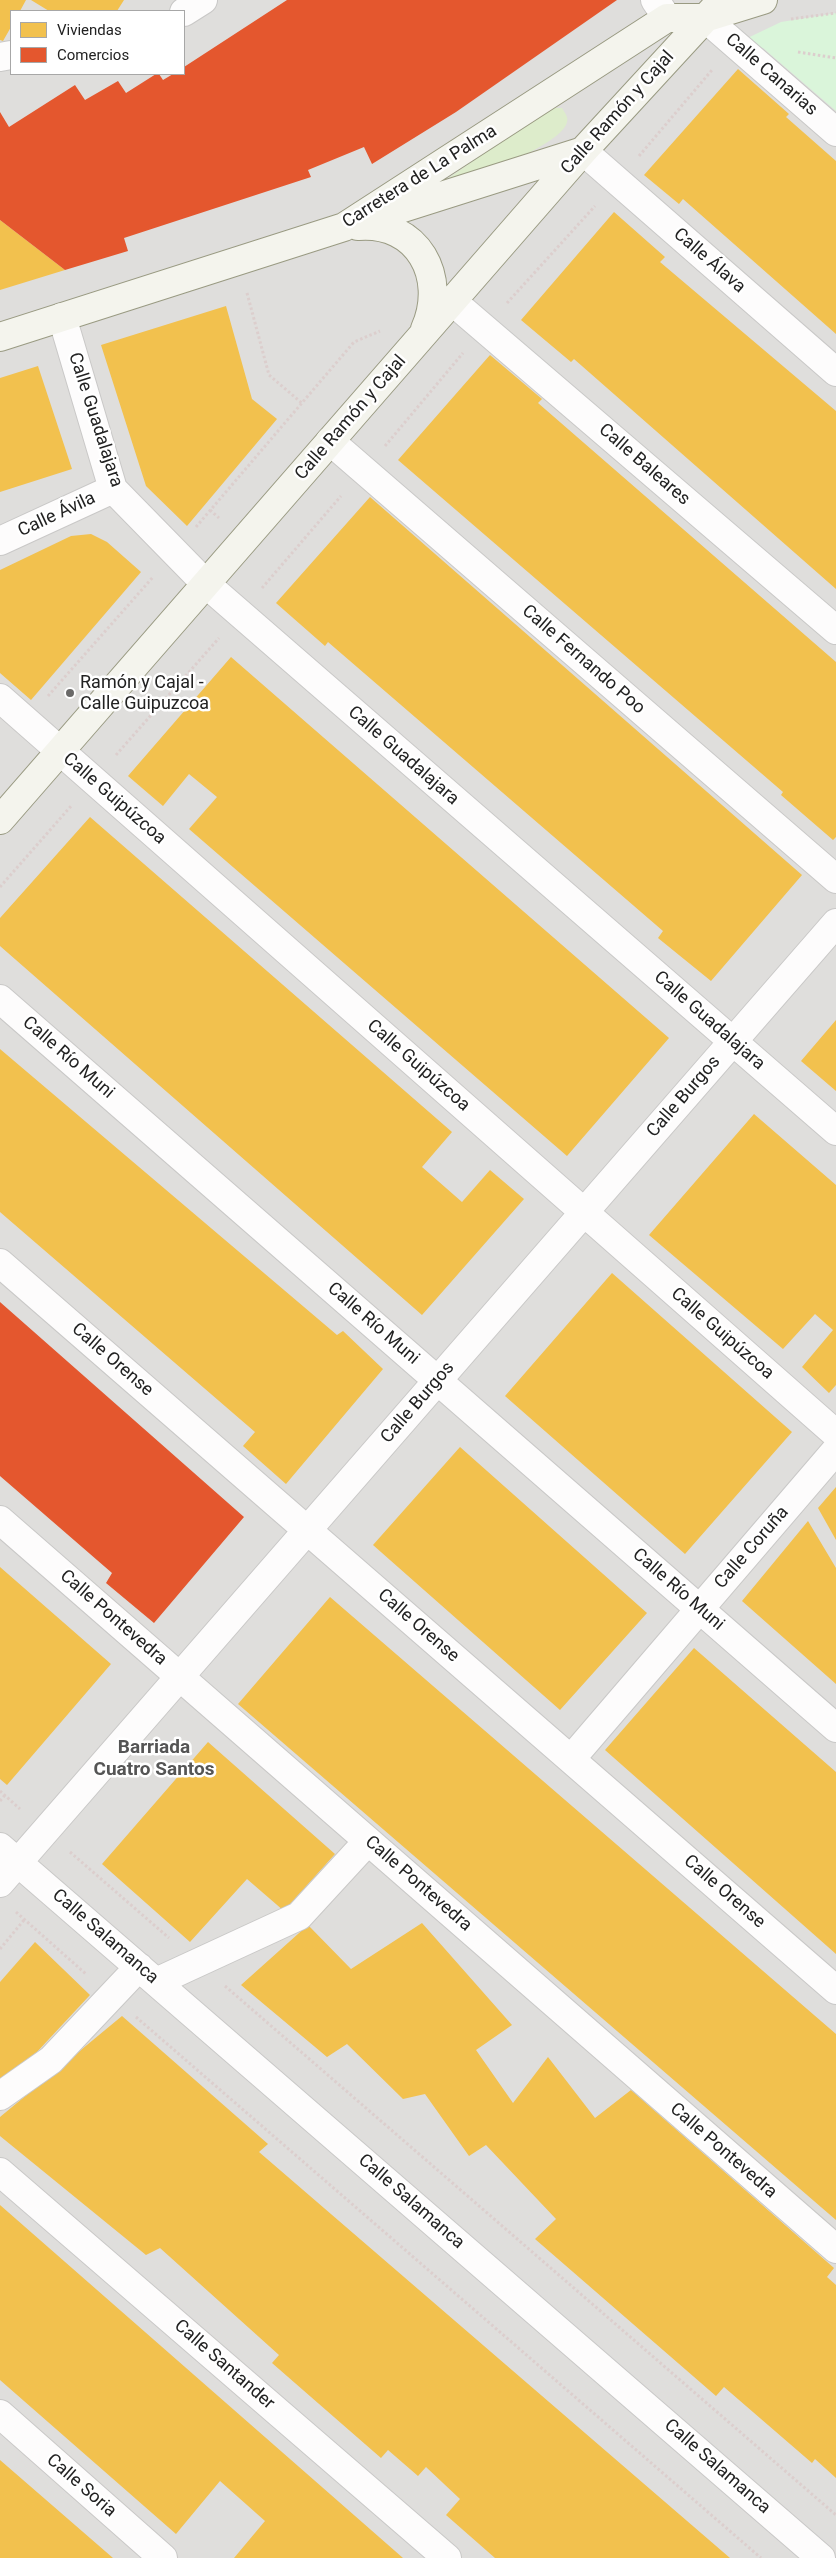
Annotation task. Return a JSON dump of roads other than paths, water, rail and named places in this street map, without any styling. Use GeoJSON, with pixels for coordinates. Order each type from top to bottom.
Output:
{"type":"FeatureCollection","features":[{"type":"Feature","properties":{"kind":"main road"},"geometry":{"type":"LineString","coordinates":[[714,9],[764,0]]}},
{"type":"Feature","properties":{"kind":"main road","name":"Carretera de La Palma"},"geometry":{"type":"LineString","coordinates":[[0,337],[344,227],[661,9],[714,9]]}},
{"type":"Feature","properties":{"kind":"main road","name":"Calle Ramón y Cajal"},"geometry":{"type":"LineString","coordinates":[[0,820],[583,151],[714,9]]}},
{"type":"Feature","properties":{"kind":"main road"},"geometry":{"type":"LineString","coordinates":[[344,227],[583,151]]}},
{"type":"Feature","properties":{"kind":"main road"},"geometry":{"type":"LineString","coordinates":[[344,227],[363,225],[386,229],[408,239],[419,250],[432,277],[434,290],[430,318],[420,338]]}},
{"type":"Feature","properties":{"kind":"street"},"geometry":{"type":"LineString","coordinates":[[185,11],[203,0]]}},
{"type":"Feature","properties":{"kind":"street","name":"Calle Canarias"},"geometry":{"type":"LineString","coordinates":[[714,9],[836,132]]}},
{"type":"Feature","properties":{"kind":"street","name":"Calle Álava"},"geometry":{"type":"LineString","coordinates":[[583,151],[836,372]]}},
{"type":"Feature","properties":{"kind":"street","name":"Calle Baleares"},"geometry":{"type":"LineString","coordinates":[[452,301],[836,630]]}},
{"type":"Feature","properties":{"kind":"street","name":"Calle Guadalajara"},"geometry":{"type":"LineString","coordinates":[[62,317],[114,489],[206,584],[836,1131]]}},
{"type":"Feature","properties":{"kind":"street","name":"Calle Fernando Poo"},"geometry":{"type":"LineString","coordinates":[[330,441],[836,879]]}},
{"type":"Feature","properties":{"kind":"street","name":"Calle Ávila"},"geometry":{"type":"LineString","coordinates":[[0,541],[114,489]]}},
{"type":"Feature","properties":{"kind":"street","name":"Calle Guipúzcoa"},"geometry":{"type":"LineString","coordinates":[[0,698],[836,1434]]}},
{"type":"Feature","properties":{"kind":"street","name":"Calle Burgos"},"geometry":{"type":"LineString","coordinates":[[0,1883],[9,1855],[45,1831],[836,923]]}},
{"type":"Feature","properties":{"kind":"street","name":"Calle Río Muni"},"geometry":{"type":"LineString","coordinates":[[0,999],[836,1728]]}},
{"type":"Feature","properties":{"kind":"street","name":"Calle Orense"},"geometry":{"type":"LineString","coordinates":[[0,1263],[836,1990]]}},
{"type":"Feature","properties":{"kind":"street","name":"Calle Coruña"},"geometry":{"type":"LineString","coordinates":[[571,1759],[836,1450]]}},
{"type":"Feature","properties":{"kind":"street","name":"Calle Pontevedra"},"geometry":{"type":"LineString","coordinates":[[0,1520],[836,2250]]}},
{"type":"Feature","properties":{"kind":"street"},"geometry":{"type":"LineString","coordinates":[[0,2096],[51,2060],[112,1996],[148,1974],[197,1962],[299,1916],[368,1841]]}},
{"type":"Feature","properties":{"kind":"street","name":"Calle Salamanca"},"geometry":{"type":"LineString","coordinates":[[9,1855],[821,2558]]}},
{"type":"Feature","properties":{"kind":"street","name":"Calle Santander"},"geometry":{"type":"LineString","coordinates":[[0,2172],[447,2558]]}},
{"type":"Feature","properties":{"kind":"street","name":"Calle Soria"},"geometry":{"type":"LineString","coordinates":[[0,2414],[163,2558]]}},
{"type":"Feature","properties":{"kind":"place","name":"Ramón y Cajal - Calle Guipuzcoa"},"geometry":{"type":"Point","coordinates":[70,693]}},
{"type":"Feature","properties":{"kind":"district","name":"Barriada Cuatro Santos"},"geometry":{"type":"Point","coordinates":[154,1759]}}]}
